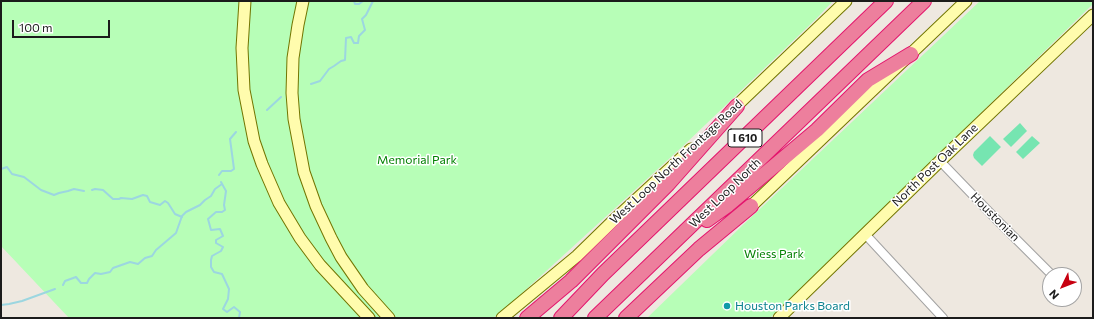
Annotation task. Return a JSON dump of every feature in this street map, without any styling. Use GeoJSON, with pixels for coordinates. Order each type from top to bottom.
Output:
{"type":"FeatureCollection","features":[{"type":"Feature","properties":{"kind":"highway","name":"I 610"},"geometry":{"type":"LineString","coordinates":[[561,318],[603,274],[886,1]]}},
{"type":"Feature","properties":{"kind":"highway","name":"West Loop North"},"geometry":{"type":"LineString","coordinates":[[595,318],[924,1]]}},
{"type":"Feature","properties":{"kind":"highway"},"geometry":{"type":"LineString","coordinates":[[676,240],[728,205],[817,130],[868,80],[911,54]]}},
{"type":"Feature","properties":{"kind":"highway"},"geometry":{"type":"LineString","coordinates":[[527,318],[571,281],[668,184],[737,106]]}},
{"type":"Feature","properties":{"kind":"highway"},"geometry":{"type":"LineString","coordinates":[[626,318],[699,249],[751,206]]}},
{"type":"Feature","properties":{"kind":"highway"},"geometry":{"type":"LineString","coordinates":[[549,318],[603,274]]}},
{"type":"Feature","properties":{"kind":"main road"},"geometry":{"type":"LineString","coordinates":[[245,1],[242,48],[244,90],[254,141],[262,164],[279,203],[300,238],[320,265],[369,318]]}},
{"type":"Feature","properties":{"kind":"main road"},"geometry":{"type":"LineString","coordinates":[[303,1],[293,58],[292,93],[294,119],[304,172],[316,206],[341,257],[364,289],[389,318]]}},
{"type":"Feature","properties":{"kind":"main road","name":"West Loop North Frontage Road"},"geometry":{"type":"LineString","coordinates":[[502,318],[577,256],[737,106],[846,1]]}},
{"type":"Feature","properties":{"kind":"main road"},"geometry":{"type":"LineString","coordinates":[[636,318],[821,138],[966,1]]}},
{"type":"Feature","properties":{"kind":"main road","name":"North Post Oak Lane"},"geometry":{"type":"LineString","coordinates":[[779,318],[1093,15]]}},
{"type":"Feature","properties":{"kind":"street","name":"Houstonian"},"geometry":{"type":"LineString","coordinates":[[940,161],[995,218],[1046,267]]}},
{"type":"Feature","properties":{"kind":"street"},"geometry":{"type":"LineString","coordinates":[[865,234],[943,318]]}},
{"type":"Feature","properties":{"kind":"green space","name":"Memorial Park"},"geometry":{"type":"Polygon","coordinates":[[[1,1],[833,1],[682,147],[493,318],[69,318],[1,246],[1,1]]]}},
{"type":"Feature","properties":{"kind":"green space","name":"Wiess Park"},"geometry":{"type":"Polygon","coordinates":[[[980,1],[1093,1],[1093,4],[770,318],[647,318],[745,223],[980,1]]]}},
{"type":"Feature","properties":{"kind":"green space"},"geometry":{"type":"Polygon","coordinates":[[[1020,123],[1027,131],[1011,147],[1003,139],[1020,123]]]}},
{"type":"Feature","properties":{"kind":"green space"},"geometry":{"type":"Polygon","coordinates":[[[990,136],[1001,147],[982,166],[973,155],[974,152],[990,136]]]}},
{"type":"Feature","properties":{"kind":"green space"},"geometry":{"type":"Polygon","coordinates":[[[1032,136],[1040,143],[1023,159],[1016,152],[1032,136]]]}},
{"type":"Feature","properties":{"kind":"waterway"},"geometry":{"type":"LineString","coordinates":[[354,1],[355,4],[359,4],[363,1]]}},
{"type":"Feature","properties":{"kind":"waterway"},"geometry":{"type":"LineString","coordinates":[[311,84],[320,81],[329,69],[345,60],[346,38],[351,37],[354,43],[358,43],[359,36],[365,30],[362,19],[366,15],[373,1]]}},
{"type":"Feature","properties":{"kind":"waterway"},"geometry":{"type":"LineString","coordinates":[[267,110],[281,97]]}},
{"type":"Feature","properties":{"kind":"waterway"},"geometry":{"type":"LineString","coordinates":[[219,175],[222,171],[231,171],[234,169],[230,139],[236,132]]}},
{"type":"Feature","properties":{"kind":"waterway"},"geometry":{"type":"LineString","coordinates":[[1,169],[7,167],[12,174],[24,177],[41,190],[54,195],[74,189],[84,191]]}},
{"type":"Feature","properties":{"kind":"waterway"},"geometry":{"type":"LineString","coordinates":[[221,182],[226,191],[224,205],[225,210],[222,212],[216,212],[208,219],[211,230],[220,229],[223,236],[216,240],[216,243],[223,247],[221,251],[212,256],[211,267],[214,272],[222,274],[229,289],[228,299],[223,309],[227,312],[234,307],[240,312],[239,318]]}},
{"type":"Feature","properties":{"kind":"waterway"},"geometry":{"type":"LineString","coordinates":[[63,285],[65,281],[76,277],[81,283],[87,283],[95,273],[101,274],[110,272],[113,268],[130,262],[138,264],[145,258],[152,256],[156,250],[176,233],[182,216],[186,212],[200,205],[211,196],[215,189],[222,184]]}},
{"type":"Feature","properties":{"kind":"waterway"},"geometry":{"type":"LineString","coordinates":[[92,190],[103,190],[113,199],[132,199],[143,195],[147,196],[150,202],[160,205],[165,201],[175,214],[182,217]]}},
{"type":"Feature","properties":{"kind":"waterway"},"geometry":{"type":"LineString","coordinates":[[1,305],[22,301],[55,289]]}},
{"type":"Feature","properties":{"kind":"place","name":"Houston Parks Board"},"geometry":{"type":"Point","coordinates":[727,306]}}]}
